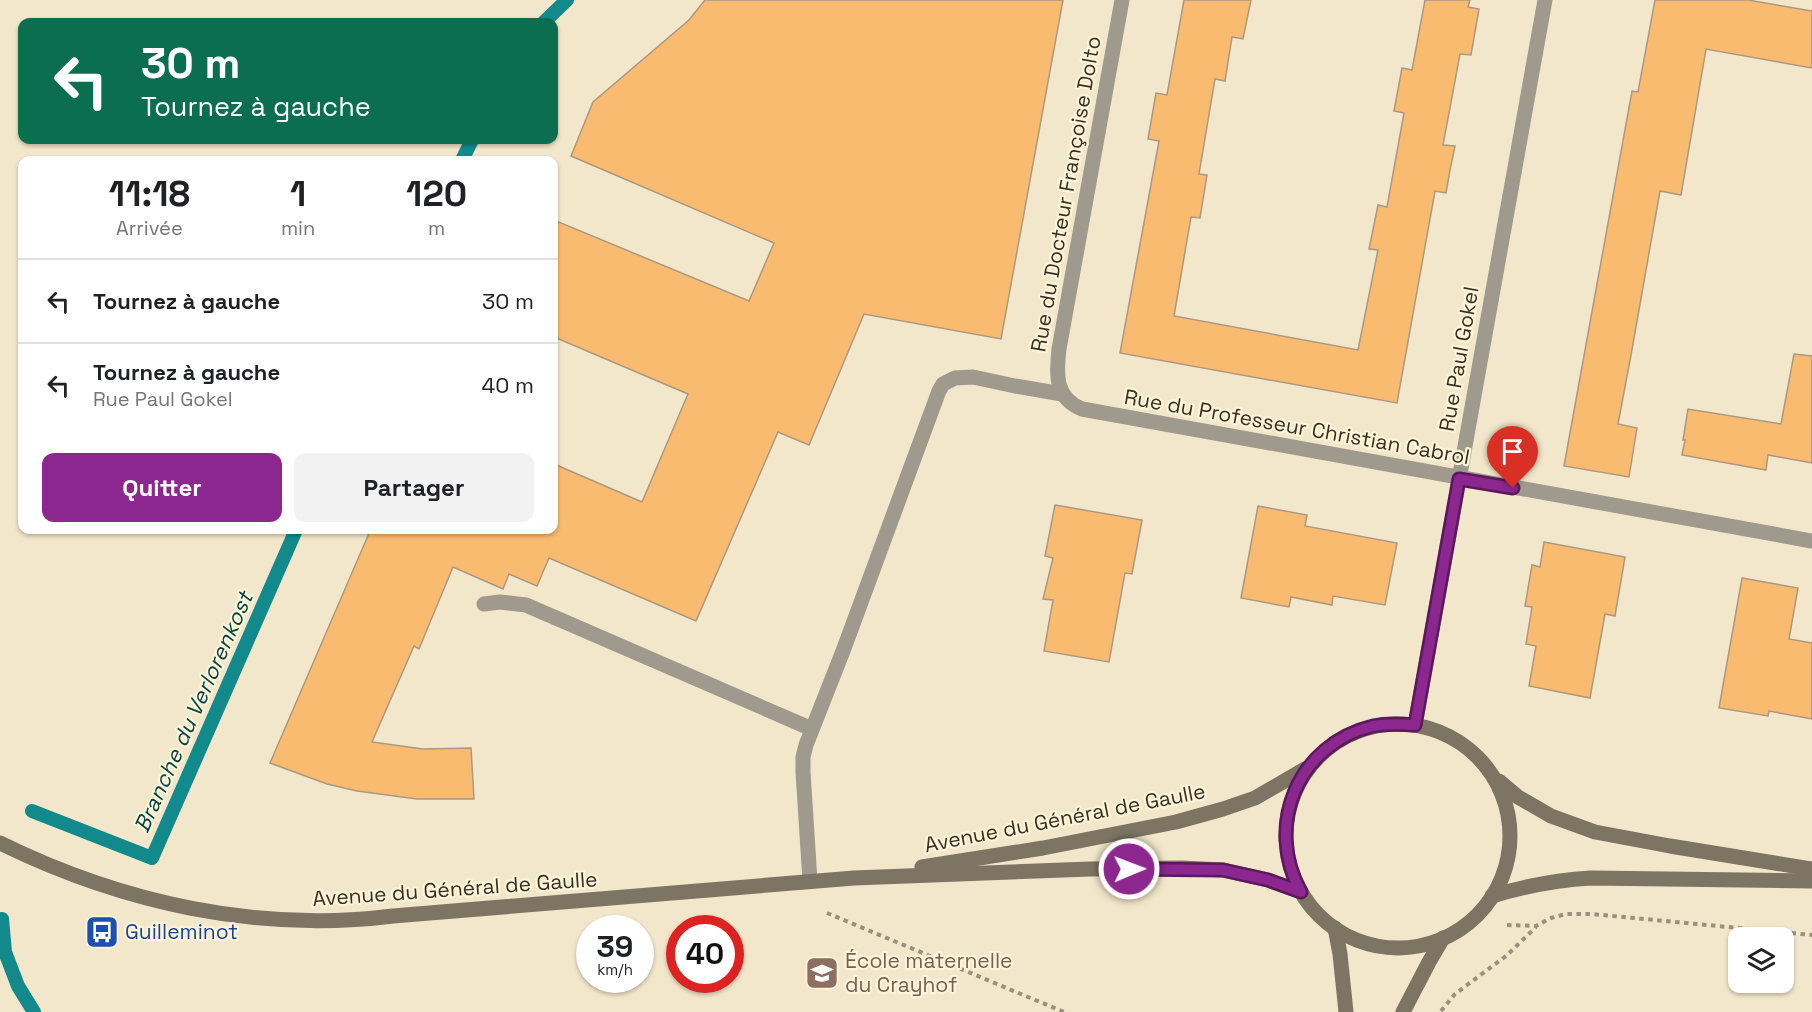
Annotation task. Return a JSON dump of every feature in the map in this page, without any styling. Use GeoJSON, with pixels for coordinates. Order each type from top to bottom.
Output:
{"type":"FeatureCollection","features":[{"type":"Feature","properties":{"kind":"street","name":"Rue du Docteur Françoise Dolto"},"geometry":{"type":"LineString","coordinates":[[1062,394],[1057,374],[1059,349],[1122,0]]}},
{"type":"Feature","properties":{"kind":"street","name":"Rue Paul Gokel"},"geometry":{"type":"LineString","coordinates":[[1415,725],[1545,0]]}},
{"type":"Feature","properties":{"kind":"street"},"geometry":{"type":"LineString","coordinates":[[810,881],[803,764],[806,745],[943,384],[955,378],[973,376],[1062,394]]}},
{"type":"Feature","properties":{"kind":"street","name":"Rue du Professeur Christian Cabrol"},"geometry":{"type":"LineString","coordinates":[[1062,394],[1074,406],[1082,409],[1459,479],[1812,541]]}},
{"type":"Feature","properties":{"kind":"street"},"geometry":{"type":"LineString","coordinates":[[484,604],[500,602],[526,605],[812,729]]}},
{"type":"Feature","properties":{"kind":"street"},"geometry":{"type":"LineString","coordinates":[[1494,777],[1507,810],[1510,837],[1507,864],[1487,904],[1467,924],[1443,938],[1419,946],[1392,948],[1366,943],[1335,928],[1315,912],[1301,892],[1293,876],[1286,841],[1286,823],[1300,780],[1310,765],[1335,743],[1365,729],[1389,724],[1415,725],[1440,732],[1456,740],[1471,750],[1494,777],[1518,797],[1551,816],[1594,831],[1812,869]]}},
{"type":"Feature","properties":{"kind":"street","name":"Avenue du Général de Gaulle"},"geometry":{"type":"LineString","coordinates":[[854,878],[1043,848],[1176,822],[1255,798],[1310,765]]}},
{"type":"Feature","properties":{"kind":"street","name":"Avenue du Général de Gaulle"},"geometry":{"type":"LineString","coordinates":[[0,843],[36,860],[104,886],[161,903],[219,913],[292,921],[358,921],[405,915],[854,878],[1090,869],[1203,868],[1238,872],[1301,892]]}},
{"type":"Feature","properties":{"kind":"street"},"geometry":{"type":"LineString","coordinates":[[1492,896],[1538,884],[1591,878],[1812,881]]}},
{"type":"Feature","properties":{"kind":"street"},"geometry":{"type":"LineString","coordinates":[[1335,928],[1346,1012]]}},
{"type":"Feature","properties":{"kind":"street"},"geometry":{"type":"LineString","coordinates":[[1403,1012],[1443,938]]}},
{"type":"Feature","properties":{"kind":"path"},"geometry":{"type":"LineString","coordinates":[[827,913],[1064,1012]]}},
{"type":"Feature","properties":{"kind":"path"},"geometry":{"type":"LineString","coordinates":[[1440,1012],[1455,994],[1506,956],[1536,926],[1551,918],[1566,914],[1592,914],[1812,935]]}},
{"type":"Feature","properties":{"kind":"path"},"geometry":{"type":"LineString","coordinates":[[1467,924],[1536,926]]}},
{"type":"Feature","properties":{"kind":"building"},"geometry":{"type":"Polygon","coordinates":[[[705,0],[1063,0],[1001,339],[864,314],[809,445],[778,432],[696,621],[549,558],[537,586],[509,574],[503,589],[453,567],[419,649],[414,646],[372,742],[423,749],[471,748],[474,799],[417,799],[357,791],[327,784],[270,763],[369,534],[558,534],[558,466],[642,502],[688,394],[558,339],[558,222],[749,301],[774,243],[571,156],[593,102],[689,20],[705,0]]]}},
{"type":"Feature","properties":{"kind":"building"},"geometry":{"type":"Polygon","coordinates":[[[1184,0],[1251,0],[1243,39],[1232,37],[1225,81],[1215,79],[1199,174],[1207,175],[1200,218],[1191,217],[1174,316],[1358,350],[1378,250],[1369,249],[1378,205],[1387,207],[1404,113],[1394,111],[1402,68],[1412,70],[1425,0],[1470,0],[1468,7],[1479,9],[1471,55],[1460,54],[1443,145],[1455,146],[1446,193],[1435,191],[1397,403],[1120,353],[1159,141],[1148,139],[1156,93],[1167,95],[1184,0]]]}},
{"type":"Feature","properties":{"kind":"building"},"geometry":{"type":"Polygon","coordinates":[[[1655,0],[1748,0],[1812,11],[1812,68],[1706,49],[1681,195],[1660,191],[1618,424],[1637,428],[1629,477],[1564,466],[1632,91],[1638,92],[1655,0]]]}},
{"type":"Feature","properties":{"kind":"building"},"geometry":{"type":"Polygon","coordinates":[[[1794,354],[1812,356],[1812,463],[1768,455],[1766,470],[1682,455],[1688,409],[1781,424],[1794,354]]]}},
{"type":"Feature","properties":{"kind":"building"},"geometry":{"type":"Polygon","coordinates":[[[1055,505],[1142,520],[1132,574],[1125,573],[1109,662],[1044,651],[1053,600],[1043,599],[1053,558],[1045,556],[1055,505]]]}},
{"type":"Feature","properties":{"kind":"building"},"geometry":{"type":"Polygon","coordinates":[[[1258,506],[1307,515],[1305,526],[1397,543],[1385,605],[1333,596],[1332,605],[1291,597],[1289,607],[1241,598],[1258,506]]]}},
{"type":"Feature","properties":{"kind":"building"},"geometry":{"type":"Polygon","coordinates":[[[1544,542],[1625,557],[1615,616],[1605,614],[1590,698],[1529,686],[1536,646],[1526,644],[1532,607],[1525,606],[1532,565],[1540,567],[1544,542]]]}},
{"type":"Feature","properties":{"kind":"building"},"geometry":{"type":"Polygon","coordinates":[[[1742,578],[1798,588],[1789,639],[1812,643],[1812,719],[1769,711],[1768,716],[1719,708],[1742,578]]]}},
{"type":"Feature","properties":{"kind":"waterway","name":"Branche du Verlorenkost"},"geometry":{"type":"LineString","coordinates":[[548,18],[567,0]]}},
{"type":"Feature","properties":{"kind":"waterway","name":"Branche du Verlorenkost"},"geometry":{"type":"LineString","coordinates":[[464,156],[470,144]]}},
{"type":"Feature","properties":{"kind":"waterway","name":"Branche du Verlorenkost"},"geometry":{"type":"LineString","coordinates":[[32,811],[152,858],[294,534]]}},
{"type":"Feature","properties":{"kind":"waterway","name":"Branche du Verlorenkost"},"geometry":{"type":"LineString","coordinates":[[2,919],[5,952],[18,986],[34,1012]]}},
{"type":"Feature","properties":{"kind":"place","name":"Guilleminot"},"geometry":{"type":"Point","coordinates":[102,932]}},
{"type":"Feature","properties":{"kind":"place","name":"École maternelle du Crayhof"},"geometry":{"type":"Point","coordinates":[822,973]}},
{"type":"Feature","properties":{"kind":"route"},"geometry":{"type":"LineString","coordinates":[[1129,869],[1203,868],[1238,872],[1301,892],[1290,867],[1286,841],[1286,823],[1290,805],[1300,780],[1322,753],[1349,735],[1381,725],[1415,725],[1459,479],[1513,488]]}}]}
